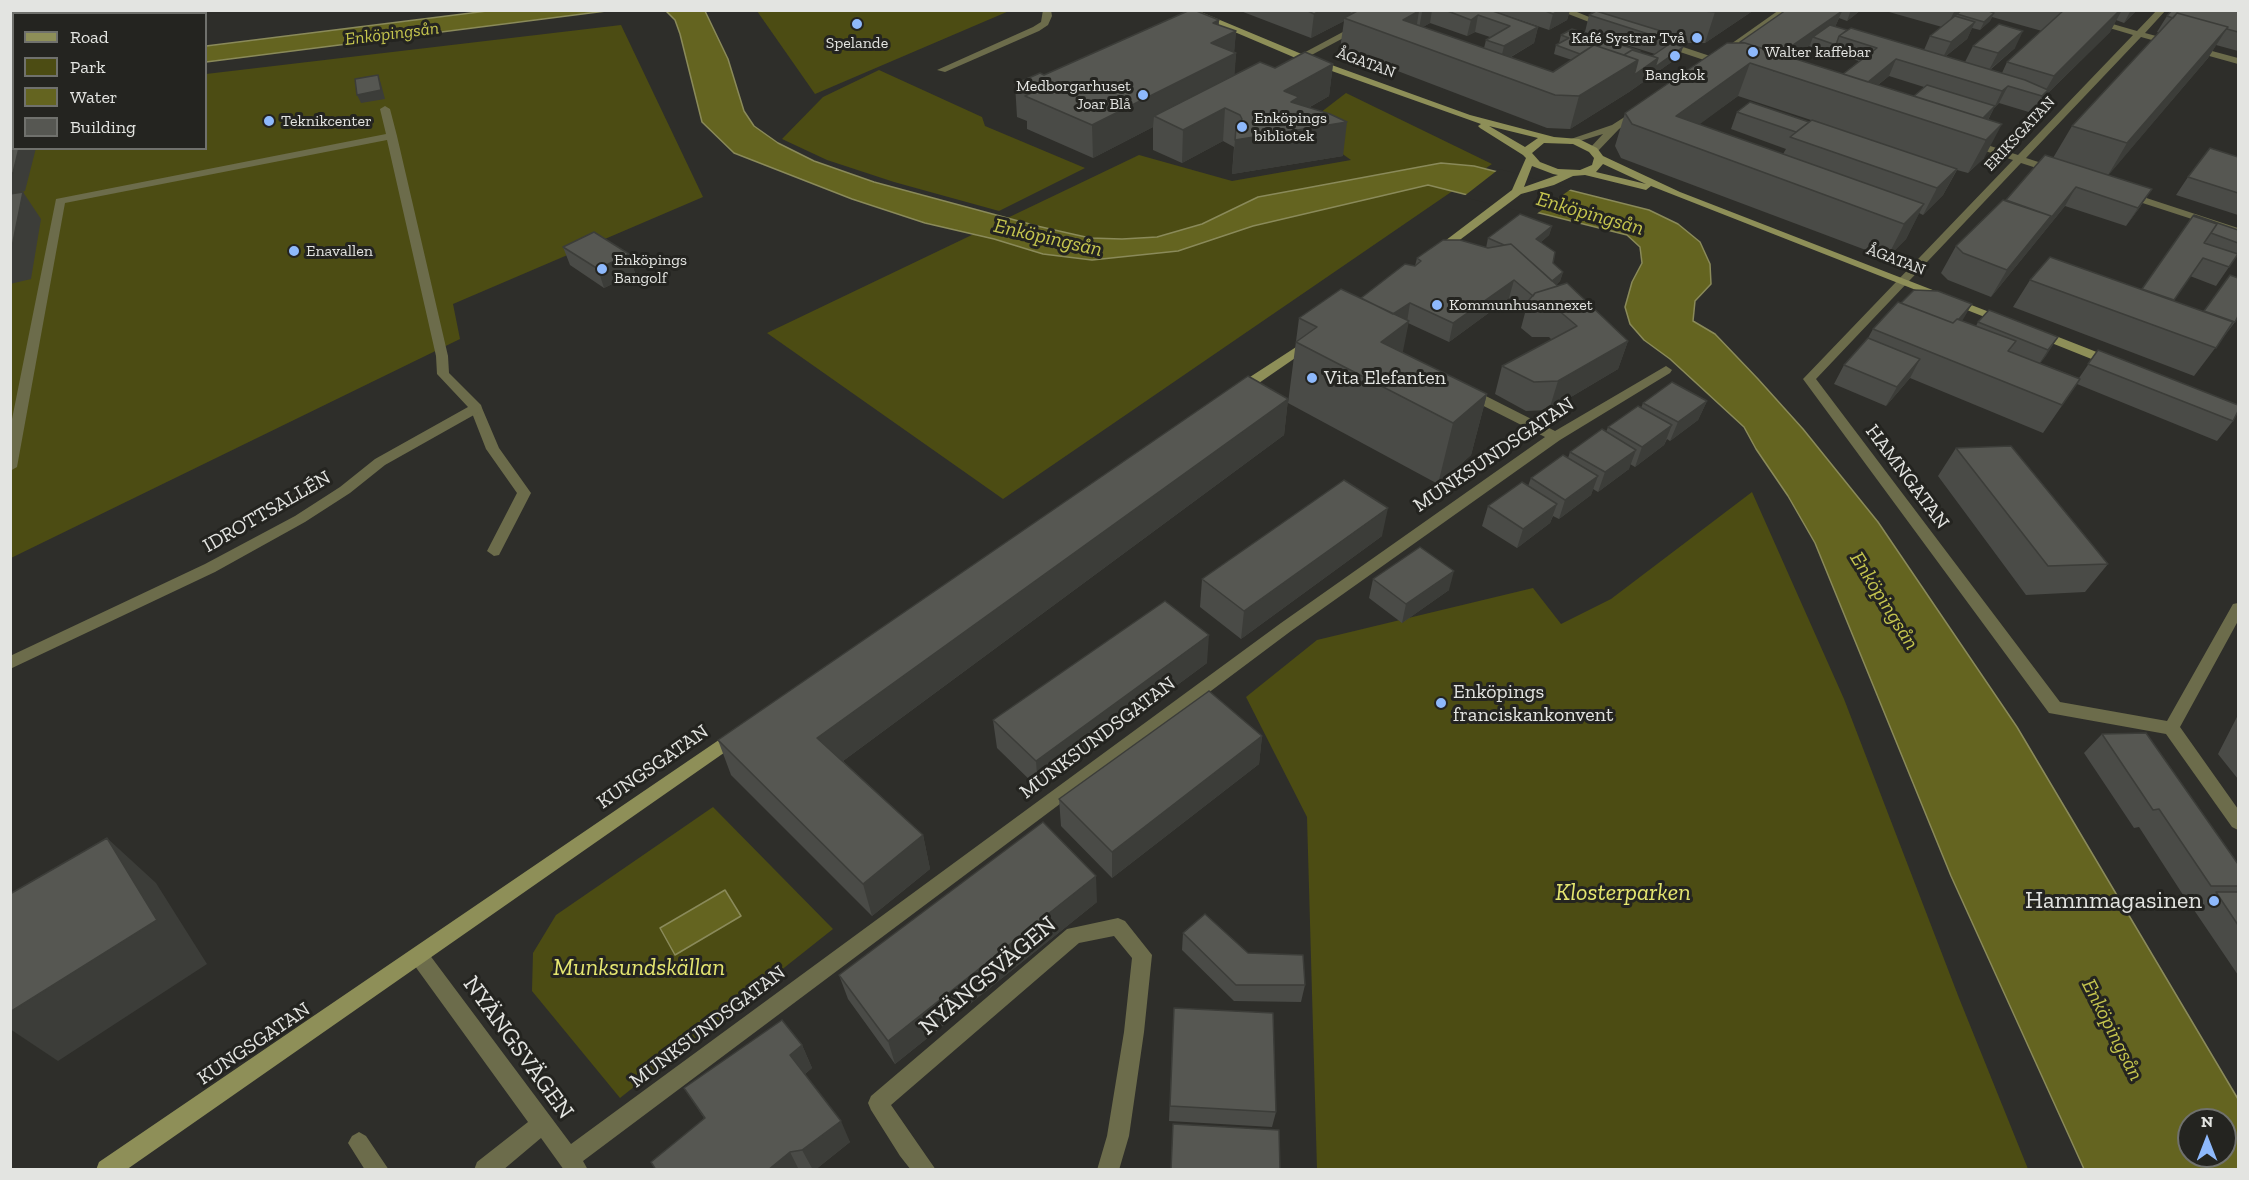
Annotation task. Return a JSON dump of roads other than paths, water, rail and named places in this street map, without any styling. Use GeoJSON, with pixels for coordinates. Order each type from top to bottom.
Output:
{"type":"FeatureCollection","features":[{"type":"Feature","properties":{"kind":"street"},"geometry":{"type":"LineString","coordinates":[[12,11],[192,10]]}},
{"type":"Feature","properties":{"kind":"street"},"geometry":{"type":"LineString","coordinates":[[942,70],[1036,29],[1045,23],[1048,16],[1047,10]]}},
{"type":"Feature","properties":{"kind":"street","name":"ÅGATAN"},"geometry":{"type":"LineString","coordinates":[[1187,10],[1301,57],[1467,117],[1552,139],[1570,141],[1676,194],[2127,368]]}},
{"type":"Feature","properties":{"kind":"street"},"geometry":{"type":"LineString","coordinates":[[1301,57],[1392,10]]}},
{"type":"Feature","properties":{"kind":"street"},"geometry":{"type":"LineString","coordinates":[[1562,10],[1616,28]]}},
{"type":"Feature","properties":{"kind":"street"},"geometry":{"type":"LineString","coordinates":[[1704,67],[1785,10]]}},
{"type":"Feature","properties":{"kind":"street"},"geometry":{"type":"LineString","coordinates":[[2053,10],[2238,61]]}},
{"type":"Feature","properties":{"kind":"street","name":"ERIKSGATAN"},"geometry":{"type":"LineString","coordinates":[[1903,280],[1937,248],[2162,10]]}},
{"type":"Feature","properties":{"kind":"street"},"geometry":{"type":"LineString","coordinates":[[1660,42],[1734,67]]}},
{"type":"Feature","properties":{"kind":"street"},"geometry":{"type":"LineString","coordinates":[[1570,141],[1616,127],[1646,107]]}},
{"type":"Feature","properties":{"kind":"street"},"geometry":{"type":"LineString","coordinates":[[385,109],[442,356],[443,374],[476,408],[493,449],[524,492],[494,551]]}},
{"type":"Feature","properties":{"kind":"street","name":"ÅGATAN"},"geometry":{"type":"LineString","coordinates":[[1467,117],[1546,169],[1569,174],[1584,172],[1676,194]]}},
{"type":"Feature","properties":{"kind":"street"},"geometry":{"type":"LineString","coordinates":[[1584,172],[1597,166],[1596,154],[1616,127]]}},
{"type":"Feature","properties":{"kind":"street"},"geometry":{"type":"LineString","coordinates":[[10,467],[60,201],[392,136]]}},
{"type":"Feature","properties":{"kind":"street"},"geometry":{"type":"LineString","coordinates":[[1956,138],[2064,173]]}},
{"type":"Feature","properties":{"kind":"street"},"geometry":{"type":"LineString","coordinates":[[1517,192],[1534,143],[1552,139]]}},
{"type":"Feature","properties":{"kind":"street"},"geometry":{"type":"LineString","coordinates":[[1425,261],[1517,192],[1550,183],[1569,174]]}},
{"type":"Feature","properties":{"kind":"street"},"geometry":{"type":"LineString","coordinates":[[2118,192],[2238,231]]}},
{"type":"Feature","properties":{"kind":"street","name":"HAMNGATAN"},"geometry":{"type":"LineString","coordinates":[[1903,280],[1809,379],[2055,708],[2171,728]]}},
{"type":"Feature","properties":{"kind":"street"},"geometry":{"type":"LineString","coordinates":[[1227,399],[1326,331]]}},
{"type":"Feature","properties":{"kind":"street","name":"MUNKSUNDSGATAN"},"geometry":{"type":"LineString","coordinates":[[573,1164],[1234,665],[1555,437],[1666,370]]}},
{"type":"Feature","properties":{"kind":"street"},"geometry":{"type":"LineString","coordinates":[[1450,384],[1555,437]]}},
{"type":"Feature","properties":{"kind":"street","name":"IDROTTSALLÉN"},"geometry":{"type":"LineString","coordinates":[[10,663],[210,568],[300,519],[400,449],[476,408]]}},
{"type":"Feature","properties":{"kind":"street"},"geometry":{"type":"LineString","coordinates":[[2238,608],[2171,728],[2238,822]]}},
{"type":"Feature","properties":{"kind":"street","name":"KUNGSGATAN"},"geometry":{"type":"LineString","coordinates":[[107,1170],[749,727]]}},
{"type":"Feature","properties":{"kind":"street","name":"NYÄNGSVÄGEN"},"geometry":{"type":"LineString","coordinates":[[925,1170],[907,1149],[878,1102],[1074,935],[1118,927],[1142,955],[1118,1136],[1108,1170]]}},
{"type":"Feature","properties":{"kind":"street","name":"NYÄNGSVÄGEN"},"geometry":{"type":"LineString","coordinates":[[419,956],[573,1164]]}},
{"type":"Feature","properties":{"kind":"street"},"geometry":{"type":"LineString","coordinates":[[485,1170],[542,1124]]}},
{"type":"Feature","properties":{"kind":"street"},"geometry":{"type":"LineString","coordinates":[[359,1143],[378,1170]]}},
{"type":"Feature","properties":{"kind":"water","name":"Enköpingsån"},"geometry":{"type":"Polygon","coordinates":[[[495,10],[606,11],[207,62],[207,46],[495,10]]]}},
{"type":"Feature","properties":{"kind":"water","name":"Enköpingsån"},"geometry":{"type":"Polygon","coordinates":[[[666,11],[705,11],[728,59],[744,111],[754,126],[778,143],[814,161],[874,182],[1090,238],[1157,237],[1202,224],[1258,197],[1441,163],[1474,166],[1649,210],[1678,224],[1700,242],[1710,264],[1711,284],[1695,301],[1693,321],[1715,334],[1758,379],[1803,429],[1878,522],[2017,727],[2238,1099],[2238,1169],[2084,1169],[1951,876],[1815,543],[1744,427],[1670,359],[1644,340],[1630,324],[1625,307],[1632,282],[1642,263],[1640,247],[1627,235],[1428,185],[1253,226],[1178,251],[1092,260],[1043,254],[994,239],[925,223],[852,199],[734,153],[702,122],[675,20],[666,11]]]}},
{"type":"Feature","properties":{"kind":"water"},"geometry":{"type":"Polygon","coordinates":[[[725,890],[741,916],[675,955],[660,928],[725,890]]]}},
{"type":"Feature","properties":{"kind":"place","name":"Spelande"},"geometry":{"type":"Point","coordinates":[857,24]}},
{"type":"Feature","properties":{"kind":"place","name":"Kafé Systrar Två"},"geometry":{"type":"Point","coordinates":[1697,38]}},
{"type":"Feature","properties":{"kind":"place","name":"Walter kaffebar"},"geometry":{"type":"Point","coordinates":[1753,52]}},
{"type":"Feature","properties":{"kind":"place","name":"Bangkok"},"geometry":{"type":"Point","coordinates":[1675,56]}},
{"type":"Feature","properties":{"kind":"place","name":"Medborgarhuset Joar Blå"},"geometry":{"type":"Point","coordinates":[1143,95]}},
{"type":"Feature","properties":{"kind":"place","name":"Teknikcenter"},"geometry":{"type":"Point","coordinates":[269,121]}},
{"type":"Feature","properties":{"kind":"place","name":"Enköpings bibliotek"},"geometry":{"type":"Point","coordinates":[1242,127]}},
{"type":"Feature","properties":{"kind":"place","name":"Enavallen"},"geometry":{"type":"Point","coordinates":[294,251]}},
{"type":"Feature","properties":{"kind":"place","name":"Enköpings Bangolf"},"geometry":{"type":"Point","coordinates":[602,269]}},
{"type":"Feature","properties":{"kind":"place","name":"Kommunhusannexet"},"geometry":{"type":"Point","coordinates":[1437,305]}},
{"type":"Feature","properties":{"kind":"place","name":"Vita Elefanten"},"geometry":{"type":"Point","coordinates":[1312,378]}},
{"type":"Feature","properties":{"kind":"place","name":"Enköpings franciskankonvent"},"geometry":{"type":"Point","coordinates":[1441,703]}},
{"type":"Feature","properties":{"kind":"place","name":"Hamnmagasinen"},"geometry":{"type":"Point","coordinates":[2214,901]}},
{"type":"Feature","properties":{"kind":"park label","name":"Klosterparken"},"geometry":{"type":"Point","coordinates":[1623,893]}},
{"type":"Feature","properties":{"kind":"park label","name":"Munksundskällan"},"geometry":{"type":"Point","coordinates":[639,968]}}]}
